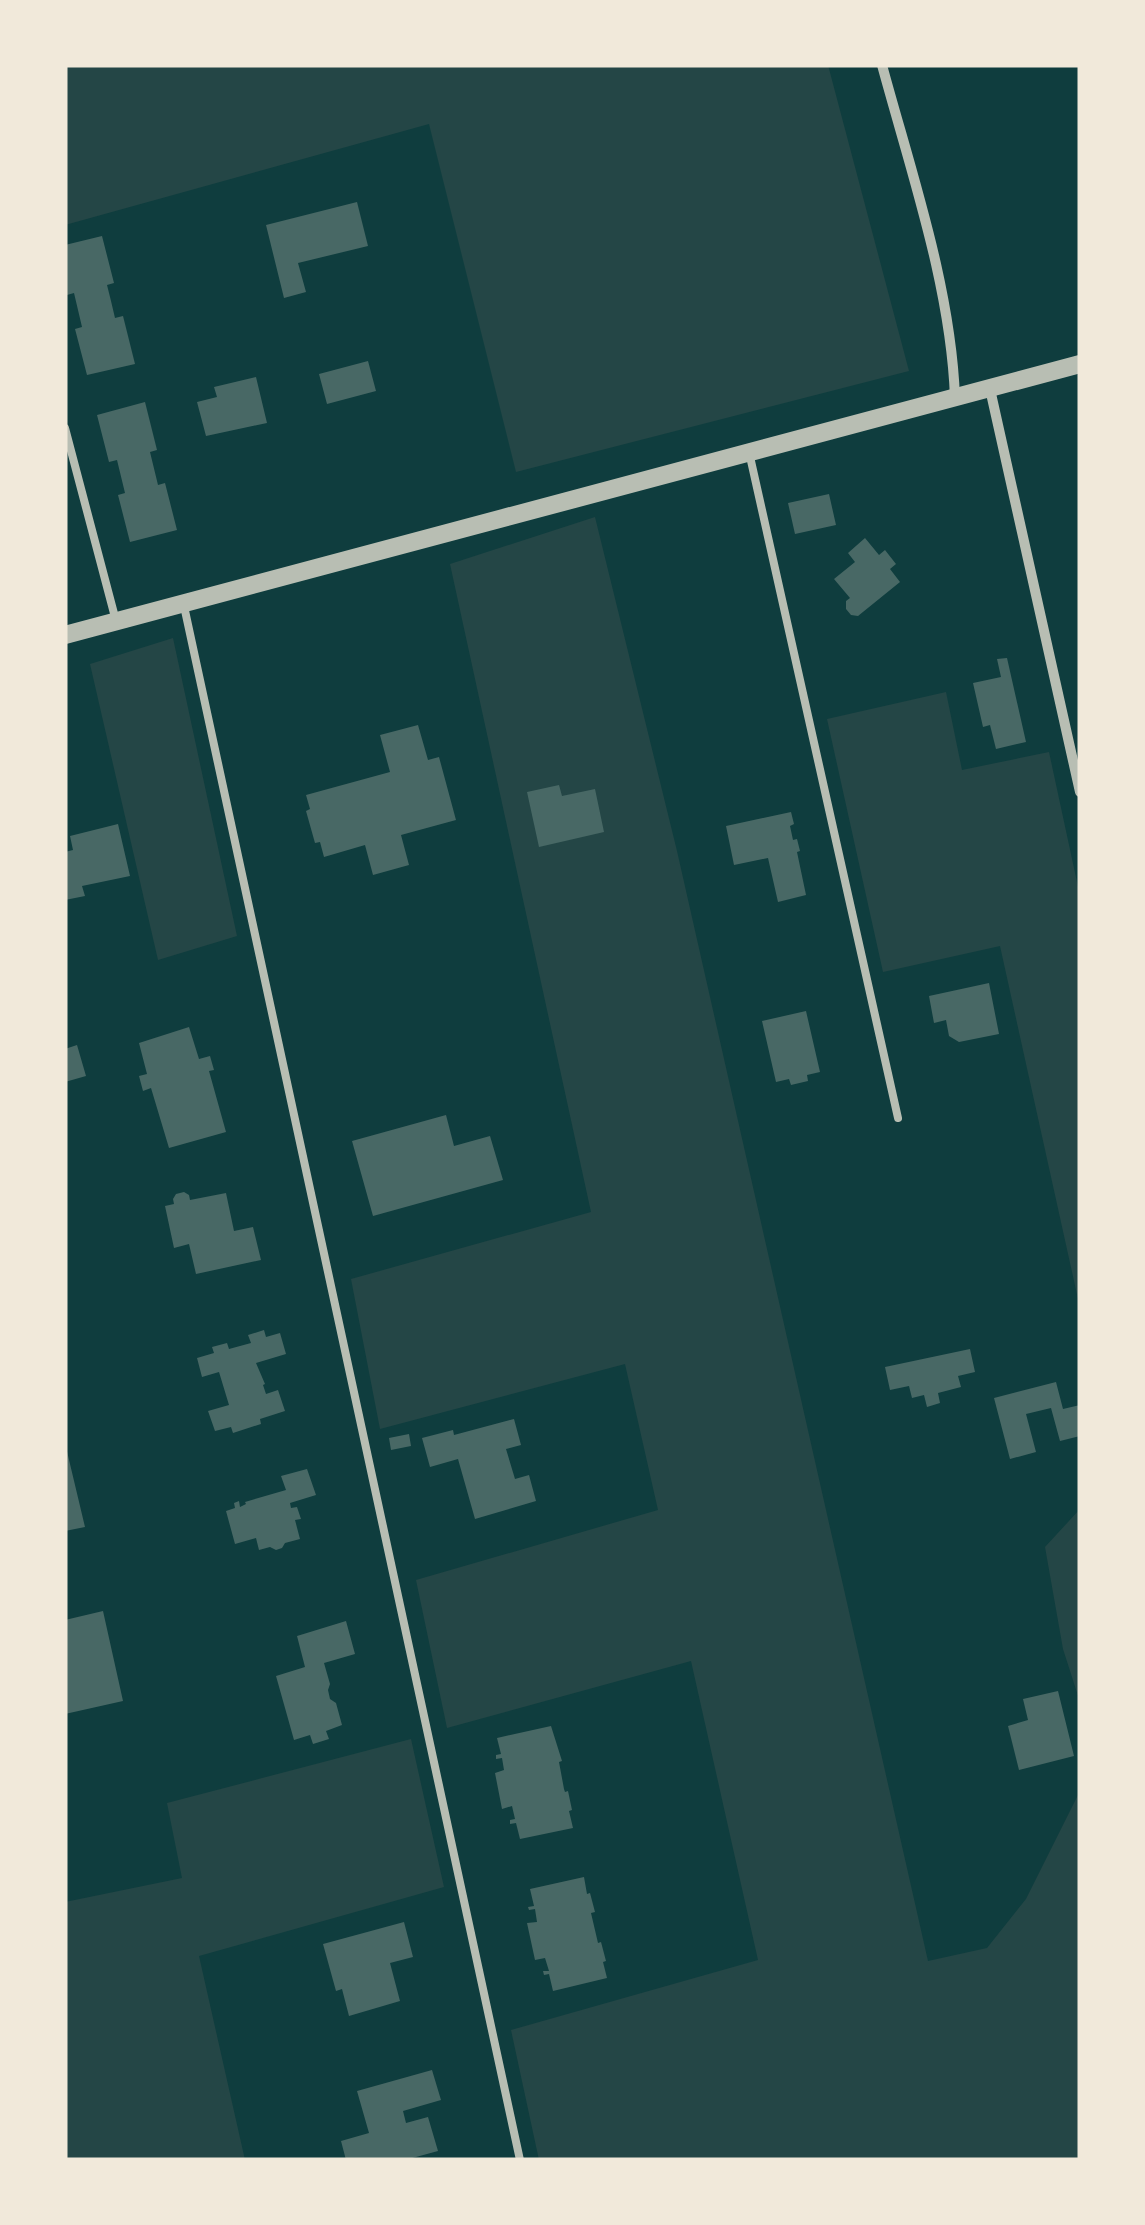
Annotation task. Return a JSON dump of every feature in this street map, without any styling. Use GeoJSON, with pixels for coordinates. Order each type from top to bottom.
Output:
{"type":"FeatureCollection","features":[{"type":"Feature","properties":{"kind":"street"},"geometry":{"type":"LineString","coordinates":[[882,65],[939,279],[950,334],[954,398]]}},
{"type":"Feature","properties":{"kind":"street"},"geometry":{"type":"LineString","coordinates":[[65,635],[1080,364]]}},
{"type":"Feature","properties":{"kind":"street"},"geometry":{"type":"LineString","coordinates":[[990,388],[1080,792]]}},
{"type":"Feature","properties":{"kind":"lane"},"geometry":{"type":"LineString","coordinates":[[65,428],[116,621]]}},
{"type":"Feature","properties":{"kind":"lane"},"geometry":{"type":"LineString","coordinates":[[749,452],[898,1118]]}},
{"type":"Feature","properties":{"kind":"lane"},"geometry":{"type":"LineString","coordinates":[[183,603],[520,2160]]}},
{"type":"Feature","properties":{"kind":"shaded area"},"geometry":{"type":"Polygon","coordinates":[[[65,65],[828,65],[909,371],[516,472],[429,124],[65,225],[65,65]]]}},
{"type":"Feature","properties":{"kind":"shaded area"},"geometry":{"type":"Polygon","coordinates":[[[595,517],[677,851],[928,1961],[987,1948],[1026,1899],[1080,1791],[1080,2160],[539,2160],[511,2030],[758,1960],[691,1661],[447,1728],[416,1580],[658,1510],[625,1364],[380,1429],[351,1279],[591,1212],[450,564],[595,517]]]}},
{"type":"Feature","properties":{"kind":"shaded area"},"geometry":{"type":"Polygon","coordinates":[[[173,638],[237,936],[158,960],[90,664],[173,638]]]}},
{"type":"Feature","properties":{"kind":"shaded area"},"geometry":{"type":"Polygon","coordinates":[[[946,692],[962,770],[1049,752],[1080,896],[1080,1308],[1000,946],[883,972],[827,719],[946,692]]]}},
{"type":"Feature","properties":{"kind":"shaded area"},"geometry":{"type":"Polygon","coordinates":[[[1080,1509],[1080,1702],[1063,1649],[1045,1547],[1080,1509]]]}},
{"type":"Feature","properties":{"kind":"shaded area"},"geometry":{"type":"Polygon","coordinates":[[[411,1739],[444,1887],[199,1956],[245,2160],[65,2160],[65,1902],[182,1878],[167,1803],[411,1739]]]}},
{"type":"Feature","properties":{"kind":"building"},"geometry":{"type":"Polygon","coordinates":[[[357,202],[368,246],[298,263],[306,292],[284,298],[266,225],[357,202]]]}},
{"type":"Feature","properties":{"kind":"building"},"geometry":{"type":"Polygon","coordinates":[[[102,236],[114,283],[107,285],[115,318],[123,316],[135,364],[87,375],[75,329],[82,327],[74,293],[67,295],[65,289],[65,245],[102,236]]]}},
{"type":"Feature","properties":{"kind":"building"},"geometry":{"type":"Polygon","coordinates":[[[368,361],[376,391],[327,404],[319,374],[368,361]]]}},
{"type":"Feature","properties":{"kind":"building"},"geometry":{"type":"Polygon","coordinates":[[[256,377],[267,423],[206,436],[197,402],[217,397],[214,387],[256,377]]]}},
{"type":"Feature","properties":{"kind":"building"},"geometry":{"type":"Polygon","coordinates":[[[145,402],[157,450],[150,452],[158,485],[165,483],[177,530],[130,542],[118,495],[125,493],[117,460],[109,462],[97,415],[145,402]]]}},
{"type":"Feature","properties":{"kind":"building"},"geometry":{"type":"Polygon","coordinates":[[[829,494],[836,525],[795,534],[788,503],[829,494]]]}},
{"type":"Feature","properties":{"kind":"building"},"geometry":{"type":"Polygon","coordinates":[[[865,538],[879,555],[885,550],[896,564],[890,569],[900,582],[858,616],[846,609],[850,598],[834,579],[855,562],[848,553],[865,538]]]}},
{"type":"Feature","properties":{"kind":"building"},"geometry":{"type":"Polygon","coordinates":[[[1007,658],[1026,742],[996,749],[990,725],[983,727],[973,683],[1001,677],[997,659],[1007,658]]]}},
{"type":"Feature","properties":{"kind":"building"},"geometry":{"type":"Polygon","coordinates":[[[418,725],[428,760],[439,757],[456,820],[401,835],[409,865],[373,875],[365,845],[324,857],[320,842],[315,843],[306,795],[390,772],[380,735],[418,725]]]}},
{"type":"Feature","properties":{"kind":"building"},"geometry":{"type":"Polygon","coordinates":[[[559,785],[562,796],[595,789],[604,832],[539,847],[527,792],[559,785]]]}},
{"type":"Feature","properties":{"kind":"building"},"geometry":{"type":"Polygon","coordinates":[[[791,812],[794,824],[790,826],[800,851],[797,852],[806,895],[778,902],[768,858],[734,865],[726,826],[791,812]]]}},
{"type":"Feature","properties":{"kind":"building"},"geometry":{"type":"Polygon","coordinates":[[[118,824],[130,876],[82,886],[85,896],[65,900],[65,852],[73,850],[70,836],[118,824]]]}},
{"type":"Feature","properties":{"kind":"building"},"geometry":{"type":"Polygon","coordinates":[[[989,983],[999,1034],[959,1042],[949,1036],[946,1020],[934,1023],[929,996],[989,983]]]}},
{"type":"Feature","properties":{"kind":"building"},"geometry":{"type":"Polygon","coordinates":[[[806,1011],[820,1072],[807,1075],[808,1081],[791,1085],[789,1079],[776,1082],[762,1021],[806,1011]]]}},
{"type":"Feature","properties":{"kind":"building"},"geometry":{"type":"Polygon","coordinates":[[[189,1027],[199,1059],[210,1056],[214,1070],[209,1071],[226,1132],[169,1148],[151,1088],[143,1091],[139,1076],[147,1074],[139,1043],[189,1027]]]}},
{"type":"Feature","properties":{"kind":"building"},"geometry":{"type":"Polygon","coordinates":[[[77,1045],[86,1076],[65,1082],[65,1049],[77,1045]]]}},
{"type":"Feature","properties":{"kind":"building"},"geometry":{"type":"Polygon","coordinates":[[[446,1115],[454,1146],[490,1136],[503,1180],[373,1216],[352,1141],[446,1115]]]}},
{"type":"Feature","properties":{"kind":"building"},"geometry":{"type":"Polygon","coordinates":[[[184,1192],[190,1200],[226,1193],[234,1231],[253,1227],[261,1260],[196,1274],[189,1244],[174,1248],[165,1206],[174,1204],[176,1194],[184,1192]]]}},
{"type":"Feature","properties":{"kind":"building"},"geometry":{"type":"Polygon","coordinates":[[[264,1330],[266,1337],[280,1333],[286,1354],[256,1363],[266,1394],[278,1390],[285,1411],[233,1433],[231,1427],[215,1431],[208,1411],[229,1405],[219,1372],[202,1377],[197,1358],[214,1353],[212,1347],[227,1343],[229,1349],[251,1343],[248,1335],[264,1330]]]}},
{"type":"Feature","properties":{"kind":"building"},"geometry":{"type":"Polygon","coordinates":[[[970,1349],[975,1372],[958,1376],[961,1387],[938,1393],[940,1403],[927,1407],[924,1395],[912,1398],[909,1386],[890,1390],[885,1367],[970,1349]]]}},
{"type":"Feature","properties":{"kind":"building"},"geometry":{"type":"Polygon","coordinates":[[[1056,1382],[1063,1409],[1080,1405],[1080,1436],[1060,1441],[1051,1408],[1026,1414],[1036,1452],[1010,1459],[994,1398],[1056,1382]]]}},
{"type":"Feature","properties":{"kind":"building"},"geometry":{"type":"Polygon","coordinates":[[[514,1419],[521,1445],[506,1449],[515,1479],[529,1475],[536,1501],[475,1519],[458,1459],[430,1467],[422,1438],[453,1430],[454,1435],[514,1419]]]}},
{"type":"Feature","properties":{"kind":"building"},"geometry":{"type":"Polygon","coordinates":[[[409,1434],[411,1446],[391,1450],[389,1438],[409,1434]]]}},
{"type":"Feature","properties":{"kind":"building"},"geometry":{"type":"Polygon","coordinates":[[[65,1443],[85,1527],[65,1531],[65,1443]]]}},
{"type":"Feature","properties":{"kind":"building"},"geometry":{"type":"Polygon","coordinates":[[[307,1469],[316,1495],[290,1503],[291,1508],[297,1507],[301,1519],[295,1520],[300,1539],[276,1550],[259,1550],[256,1538],[235,1544],[226,1511],[235,1508],[234,1503],[239,1501],[240,1507],[286,1490],[281,1476],[307,1469]]]}},
{"type":"Feature","properties":{"kind":"building"},"geometry":{"type":"Polygon","coordinates":[[[103,1611],[123,1701],[65,1714],[65,1620],[103,1611]]]}},
{"type":"Feature","properties":{"kind":"building"},"geometry":{"type":"Polygon","coordinates":[[[346,1621],[355,1654],[324,1663],[330,1699],[336,1703],[342,1725],[326,1731],[329,1739],[313,1744],[310,1735],[294,1740],[276,1676],[305,1667],[297,1636],[346,1621]]]}},
{"type":"Feature","properties":{"kind":"building"},"geometry":{"type":"Polygon","coordinates":[[[1058,1691],[1074,1756],[1019,1770],[1008,1726],[1028,1720],[1023,1699],[1058,1691]]]}},
{"type":"Feature","properties":{"kind":"building"},"geometry":{"type":"Polygon","coordinates":[[[551,1726],[562,1761],[559,1762],[573,1828],[520,1839],[516,1823],[510,1824],[515,1819],[512,1806],[502,1809],[495,1773],[504,1770],[502,1758],[496,1759],[501,1754],[497,1738],[551,1726]]]}},
{"type":"Feature","properties":{"kind":"building"},"geometry":{"type":"Polygon","coordinates":[[[584,1877],[607,1978],[553,1991],[549,1974],[544,1975],[543,1971],[549,1971],[545,1958],[535,1960],[527,1923],[537,1922],[535,1909],[528,1907],[534,1906],[530,1889],[584,1877]]]}},
{"type":"Feature","properties":{"kind":"building"},"geometry":{"type":"Polygon","coordinates":[[[404,1922],[413,1957],[390,1963],[400,2001],[349,2016],[342,1989],[336,1991],[323,1944],[404,1922]]]}},
{"type":"Feature","properties":{"kind":"building"},"geometry":{"type":"Polygon","coordinates":[[[432,2070],[441,2100],[403,2111],[406,2123],[428,2117],[438,2151],[405,2160],[346,2160],[341,2141],[369,2133],[357,2091],[432,2070]]]}}]}
